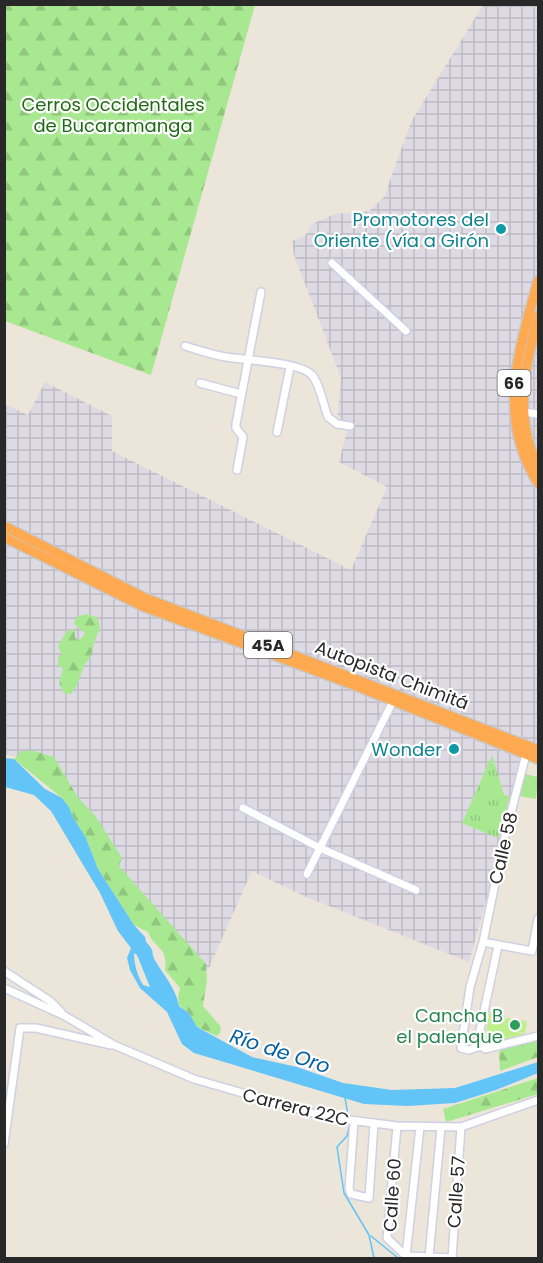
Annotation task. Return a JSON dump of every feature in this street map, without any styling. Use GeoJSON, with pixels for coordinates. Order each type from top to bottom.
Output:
{"type":"FeatureCollection","features":[{"type":"Feature","properties":{"kind":"highway","name":"66"},"geometry":{"type":"LineString","coordinates":[[538,281],[519,353],[513,389],[515,417],[522,449],[528,466],[538,483]]}},
{"type":"Feature","properties":{"kind":"highway","name":"66"},"geometry":{"type":"LineString","coordinates":[[538,316],[535,345],[524,375],[524,412],[528,439],[538,467]]}},
{"type":"Feature","properties":{"kind":"highway","name":"Autopista Chimitá"},"geometry":{"type":"LineString","coordinates":[[4,526],[145,598],[538,750]]}},
{"type":"Feature","properties":{"kind":"highway","name":"Autopista Chimitá"},"geometry":{"type":"LineString","coordinates":[[4,537],[142,606],[393,701],[538,759]]}},
{"type":"Feature","properties":{"kind":"street"},"geometry":{"type":"LineString","coordinates":[[332,263],[406,331]]}},
{"type":"Feature","properties":{"kind":"street"},"geometry":{"type":"LineString","coordinates":[[237,470],[243,437],[236,428],[236,424],[261,292]]}},
{"type":"Feature","properties":{"kind":"street"},"geometry":{"type":"LineString","coordinates":[[185,346],[226,357],[290,367],[311,374],[328,417],[337,424],[350,426]]}},
{"type":"Feature","properties":{"kind":"street"},"geometry":{"type":"LineString","coordinates":[[277,432],[290,367]]}},
{"type":"Feature","properties":{"kind":"street"},"geometry":{"type":"LineString","coordinates":[[200,383],[241,394]]}},
{"type":"Feature","properties":{"kind":"street"},"geometry":{"type":"LineString","coordinates":[[524,412],[538,414]]}},
{"type":"Feature","properties":{"kind":"street"},"geometry":{"type":"LineString","coordinates":[[307,874],[393,701]]}},
{"type":"Feature","properties":{"kind":"street","name":"Calle 58"},"geometry":{"type":"LineString","coordinates":[[483,1048],[469,1050],[461,1048],[470,987],[483,942],[504,840],[526,754]]}},
{"type":"Feature","properties":{"kind":"street"},"geometry":{"type":"LineString","coordinates":[[243,808],[320,848],[416,890]]}},
{"type":"Feature","properties":{"kind":"street"},"geometry":{"type":"LineString","coordinates":[[483,942],[532,951],[538,919]]}},
{"type":"Feature","properties":{"kind":"street"},"geometry":{"type":"LineString","coordinates":[[498,946],[478,1039],[483,1048],[538,1036]]}},
{"type":"Feature","properties":{"kind":"street","name":"Carrera 22C"},"geometry":{"type":"LineString","coordinates":[[4,971],[50,1001],[65,1016]]}},
{"type":"Feature","properties":{"kind":"street","name":"Carrera 22C"},"geometry":{"type":"LineString","coordinates":[[4,988],[65,1016],[114,1046],[194,1079],[326,1117],[397,1126],[461,1127],[538,1100]]}},
{"type":"Feature","properties":{"kind":"street"},"geometry":{"type":"LineString","coordinates":[[4,1144],[20,1028],[36,1028],[114,1046]]}},
{"type":"Feature","properties":{"kind":"street"},"geometry":{"type":"LineString","coordinates":[[354,1122],[350,1189],[351,1194],[369,1198],[375,1124]]}},
{"type":"Feature","properties":{"kind":"street","name":"Calle 60"},"geometry":{"type":"LineString","coordinates":[[397,1126],[387,1238],[406,1256]]}},
{"type":"Feature","properties":{"kind":"street"},"geometry":{"type":"LineString","coordinates":[[420,1127],[406,1256],[452,1258]]}},
{"type":"Feature","properties":{"kind":"street","name":"Calle 57"},"geometry":{"type":"LineString","coordinates":[[452,1258],[461,1127]]}},
{"type":"Feature","properties":{"kind":"street"},"geometry":{"type":"LineString","coordinates":[[429,1257],[441,1128]]}},
{"type":"Feature","properties":{"kind":"shaded area"},"geometry":{"type":"Polygon","coordinates":[[[483,5],[538,5],[538,744],[530,742],[469,962],[304,896],[252,871],[208,970],[116,865],[53,759],[5,755],[5,546],[17,543],[19,539],[5,529],[4,404],[28,415],[45,382],[112,416],[112,451],[351,570],[387,487],[339,462],[348,427],[338,415],[341,378],[294,255],[292,241],[305,236],[312,224],[335,214],[369,211],[384,197],[411,122],[483,5]]]}},
{"type":"Feature","properties":{"kind":"green space","name":"Cerros Occidentales de Bucaramanga"},"geometry":{"type":"Polygon","coordinates":[[[4,5],[255,5],[151,375],[5,321],[4,5]]]}},
{"type":"Feature","properties":{"kind":"green space"},"geometry":{"type":"Polygon","coordinates":[[[87,614],[98,618],[100,628],[91,656],[84,666],[77,685],[71,694],[65,694],[60,683],[63,668],[58,666],[58,658],[62,654],[58,647],[66,632],[72,629],[75,631],[77,640],[82,638],[85,633],[74,624],[77,617],[87,614]]]}},
{"type":"Feature","properties":{"kind":"green space"},"geometry":{"type":"Polygon","coordinates":[[[21,751],[34,751],[54,757],[77,796],[96,817],[122,858],[119,866],[206,964],[207,980],[203,1006],[221,1027],[217,1036],[197,1027],[189,1013],[179,1005],[180,988],[165,970],[166,962],[163,952],[148,932],[134,925],[98,869],[86,838],[69,807],[62,798],[14,759],[21,751]]]}},
{"type":"Feature","properties":{"kind":"green space"},"geometry":{"type":"Polygon","coordinates":[[[492,755],[504,795],[510,796],[498,838],[462,823],[492,755]]]}},
{"type":"Feature","properties":{"kind":"green space"},"geometry":{"type":"Polygon","coordinates":[[[524,774],[538,777],[536,799],[519,796],[524,774]]]}},
{"type":"Feature","properties":{"kind":"green space"},"geometry":{"type":"Polygon","coordinates":[[[490,1011],[505,1016],[504,1023],[506,1018],[527,1021],[525,1033],[502,1029],[525,1034],[483,1047],[490,1011]]]}},
{"type":"Feature","properties":{"kind":"green space"},"geometry":{"type":"Polygon","coordinates":[[[538,1038],[538,1057],[500,1071],[499,1051],[538,1038]]]}},
{"type":"Feature","properties":{"kind":"green space"},"geometry":{"type":"Polygon","coordinates":[[[538,1078],[538,1094],[446,1122],[443,1109],[538,1078]]]}},
{"type":"Feature","properties":{"kind":"water"},"geometry":{"type":"Polygon","coordinates":[[[5,758],[14,759],[45,789],[62,798],[86,838],[98,869],[134,925],[145,937],[156,962],[173,989],[179,1006],[189,1013],[197,1027],[252,1057],[297,1067],[343,1083],[392,1090],[455,1088],[538,1062],[538,1073],[455,1103],[408,1106],[364,1104],[194,1053],[182,1044],[167,1012],[140,988],[130,970],[127,958],[131,948],[118,931],[100,893],[51,811],[34,795],[5,787],[5,758]],[[134,953],[139,977],[143,985],[150,987],[137,955],[134,953]]]}},
{"type":"Feature","properties":{"kind":"waterway"},"geometry":{"type":"LineString","coordinates":[[345,1098],[348,1115]]}},
{"type":"Feature","properties":{"kind":"waterway"},"geometry":{"type":"LineString","coordinates":[[350,1124],[347,1136],[337,1147],[344,1193],[369,1235],[374,1258]]}},
{"type":"Feature","properties":{"kind":"waterway"},"geometry":{"type":"LineString","coordinates":[[371,1236],[398,1258]]}},
{"type":"Feature","properties":{"kind":"place","name":"Promotores del Oriente (vía a Girón"},"geometry":{"type":"Point","coordinates":[501,229]}},
{"type":"Feature","properties":{"kind":"place","name":"Wonder"},"geometry":{"type":"Point","coordinates":[454,749]}},
{"type":"Feature","properties":{"kind":"place","name":"Cancha B el palenque"},"geometry":{"type":"Point","coordinates":[515,1025]}},
{"type":"Feature","properties":{"kind":"water label","name":"Río de Oro"},"geometry":{"type":"Point","coordinates":[280,1051]}}]}
